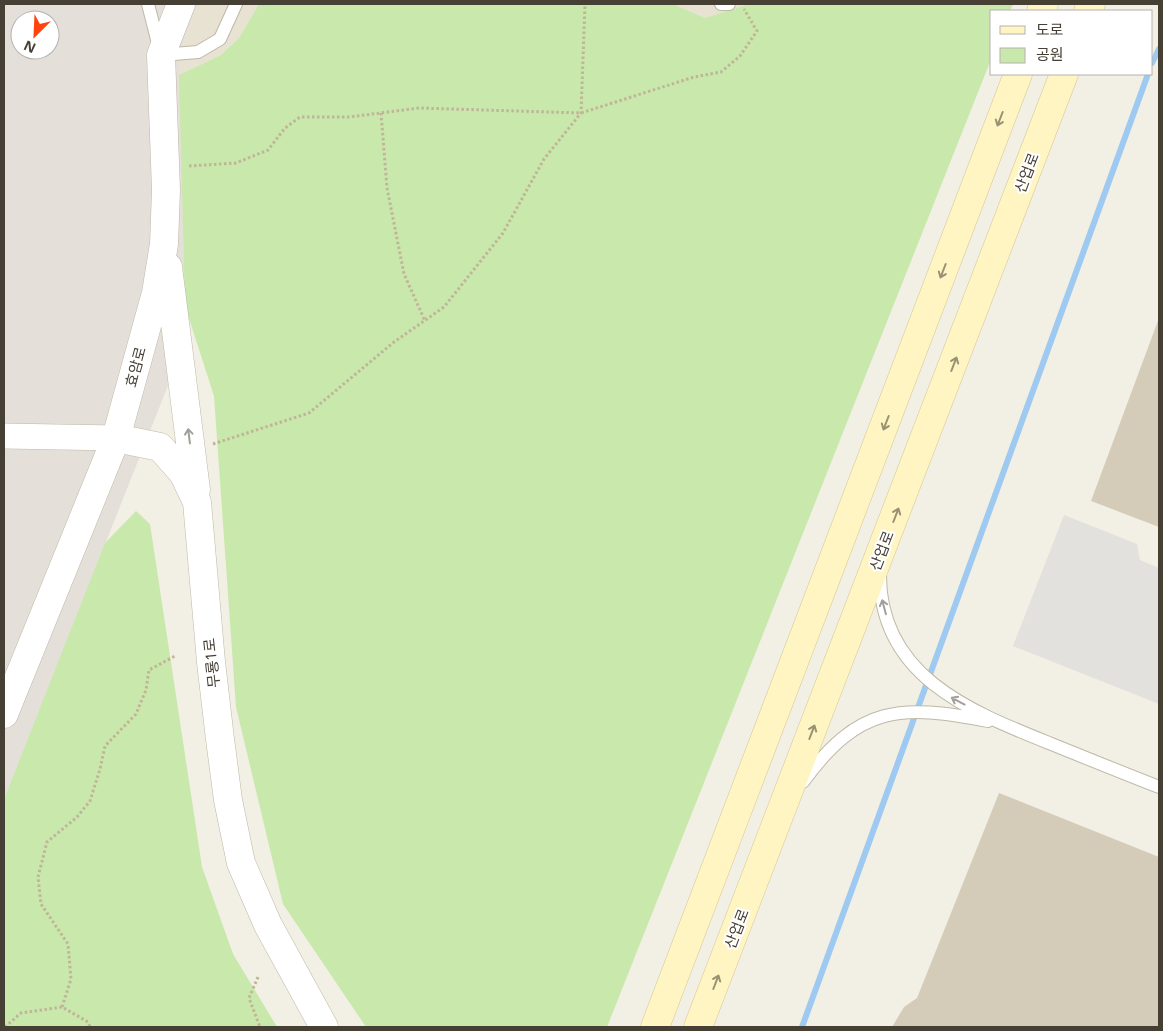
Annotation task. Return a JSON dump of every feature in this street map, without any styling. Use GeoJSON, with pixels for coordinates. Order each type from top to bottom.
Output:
{"type":"FeatureCollection","features":[{"type":"Feature","properties":{"kind":"main road"},"geometry":{"type":"LineString","coordinates":[[656,1027],[1018,75]]}},
{"type":"Feature","properties":{"kind":"main road","name":"산업로"},"geometry":{"type":"LineString","coordinates":[[698,1027],[1064,75]]}},
{"type":"Feature","properties":{"kind":"main road"},"geometry":{"type":"LineString","coordinates":[[638,1027],[707,852],[843,537]]}},
{"type":"Feature","properties":{"kind":"street","name":"효암로"},"geometry":{"type":"LineString","coordinates":[[4,714],[116,438],[156,293],[164,244],[166,190],[161,56],[181,4]]}},
{"type":"Feature","properties":{"kind":"street"},"geometry":{"type":"LineString","coordinates":[[164,244],[197,502]]}},
{"type":"Feature","properties":{"kind":"street","name":"무룡1로"},"geometry":{"type":"LineString","coordinates":[[4,436],[116,438],[160,447],[184,473],[197,502],[211,662],[220,739],[228,800],[241,863],[268,925],[324,1027]]}},
{"type":"Feature","properties":{"kind":"lane"},"geometry":{"type":"LineString","coordinates":[[148,4],[161,56],[198,52],[220,39],[236,4]]}},
{"type":"Feature","properties":{"kind":"lane"},"geometry":{"type":"LineString","coordinates":[[721,4],[729,4]]}},
{"type":"Feature","properties":{"kind":"lane"},"geometry":{"type":"LineString","coordinates":[[880,555],[880,584],[883,604],[892,632],[902,652],[931,684],[952,698],[1001,724],[1159,787]]}},
{"type":"Feature","properties":{"kind":"lane"},"geometry":{"type":"LineString","coordinates":[[783,808],[817,762],[839,740],[861,724],[884,715],[910,711],[945,713],[1001,724]]}},
{"type":"Feature","properties":{"kind":"path"},"geometry":{"type":"LineString","coordinates":[[213,444],[309,413],[394,342],[444,307],[503,233],[544,159],[581,113],[585,4]]}},
{"type":"Feature","properties":{"kind":"path"},"geometry":{"type":"LineString","coordinates":[[188,166],[236,162],[268,150],[285,128],[300,117],[349,118],[419,108],[581,113],[694,77],[721,72],[740,56],[757,31],[740,4]]}},
{"type":"Feature","properties":{"kind":"path"},"geometry":{"type":"LineString","coordinates":[[381,113],[387,188],[404,274],[424,321]]}},
{"type":"Feature","properties":{"kind":"path"},"geometry":{"type":"LineString","coordinates":[[62,1007],[71,979],[68,944],[41,904],[38,877],[47,842],[78,817],[90,801],[100,769],[104,746],[136,714],[146,690],[149,670],[175,656]]}},
{"type":"Feature","properties":{"kind":"path"},"geometry":{"type":"LineString","coordinates":[[258,977],[249,998],[260,1027]]}},
{"type":"Feature","properties":{"kind":"path"},"geometry":{"type":"LineString","coordinates":[[4,1027],[21,1013],[62,1007],[88,1022],[90,1027]]}},
{"type":"Feature","properties":{"kind":"shaded area"},"geometry":{"type":"Polygon","coordinates":[[[4,4],[198,4],[179,54],[186,340],[4,799],[4,4]]]}},
{"type":"Feature","properties":{"kind":"shaded area"},"geometry":{"type":"Polygon","coordinates":[[[198,4],[259,4],[239,38],[221,55],[179,75],[179,54],[198,4]]]}},
{"type":"Feature","properties":{"kind":"shaded area"},"geometry":{"type":"Polygon","coordinates":[[[673,4],[749,4],[705,18],[673,4]]]}},
{"type":"Feature","properties":{"kind":"shaded area"},"geometry":{"type":"Polygon","coordinates":[[[1064,515],[1137,544],[1140,560],[1159,568],[1159,704],[1013,646],[1064,515]]]}},
{"type":"Feature","properties":{"kind":"green space"},"geometry":{"type":"Polygon","coordinates":[[[259,4],[673,4],[705,18],[749,4],[1013,4],[1010,10],[990,10],[990,62],[607,1027],[366,1027],[283,904],[236,707],[214,396],[185,306],[179,75],[221,55],[239,38],[259,4]]]}},
{"type":"Feature","properties":{"kind":"green space"},"geometry":{"type":"Polygon","coordinates":[[[136,511],[150,524],[202,867],[233,954],[277,1027],[4,1027],[4,799],[105,543],[136,511]]]}},
{"type":"Feature","properties":{"kind":"building"},"geometry":{"type":"Polygon","coordinates":[[[1159,318],[1159,527],[1091,501],[1159,318]]]}},
{"type":"Feature","properties":{"kind":"building"},"geometry":{"type":"Polygon","coordinates":[[[999,793],[1159,857],[1159,1027],[892,1027],[904,1007],[917,998],[999,793]]]}},
{"type":"Feature","properties":{"kind":"waterway"},"geometry":{"type":"LineString","coordinates":[[1153,61],[1159,49]]}},
{"type":"Feature","properties":{"kind":"waterway"},"geometry":{"type":"LineString","coordinates":[[802,1027],[1148,75]]}}]}
